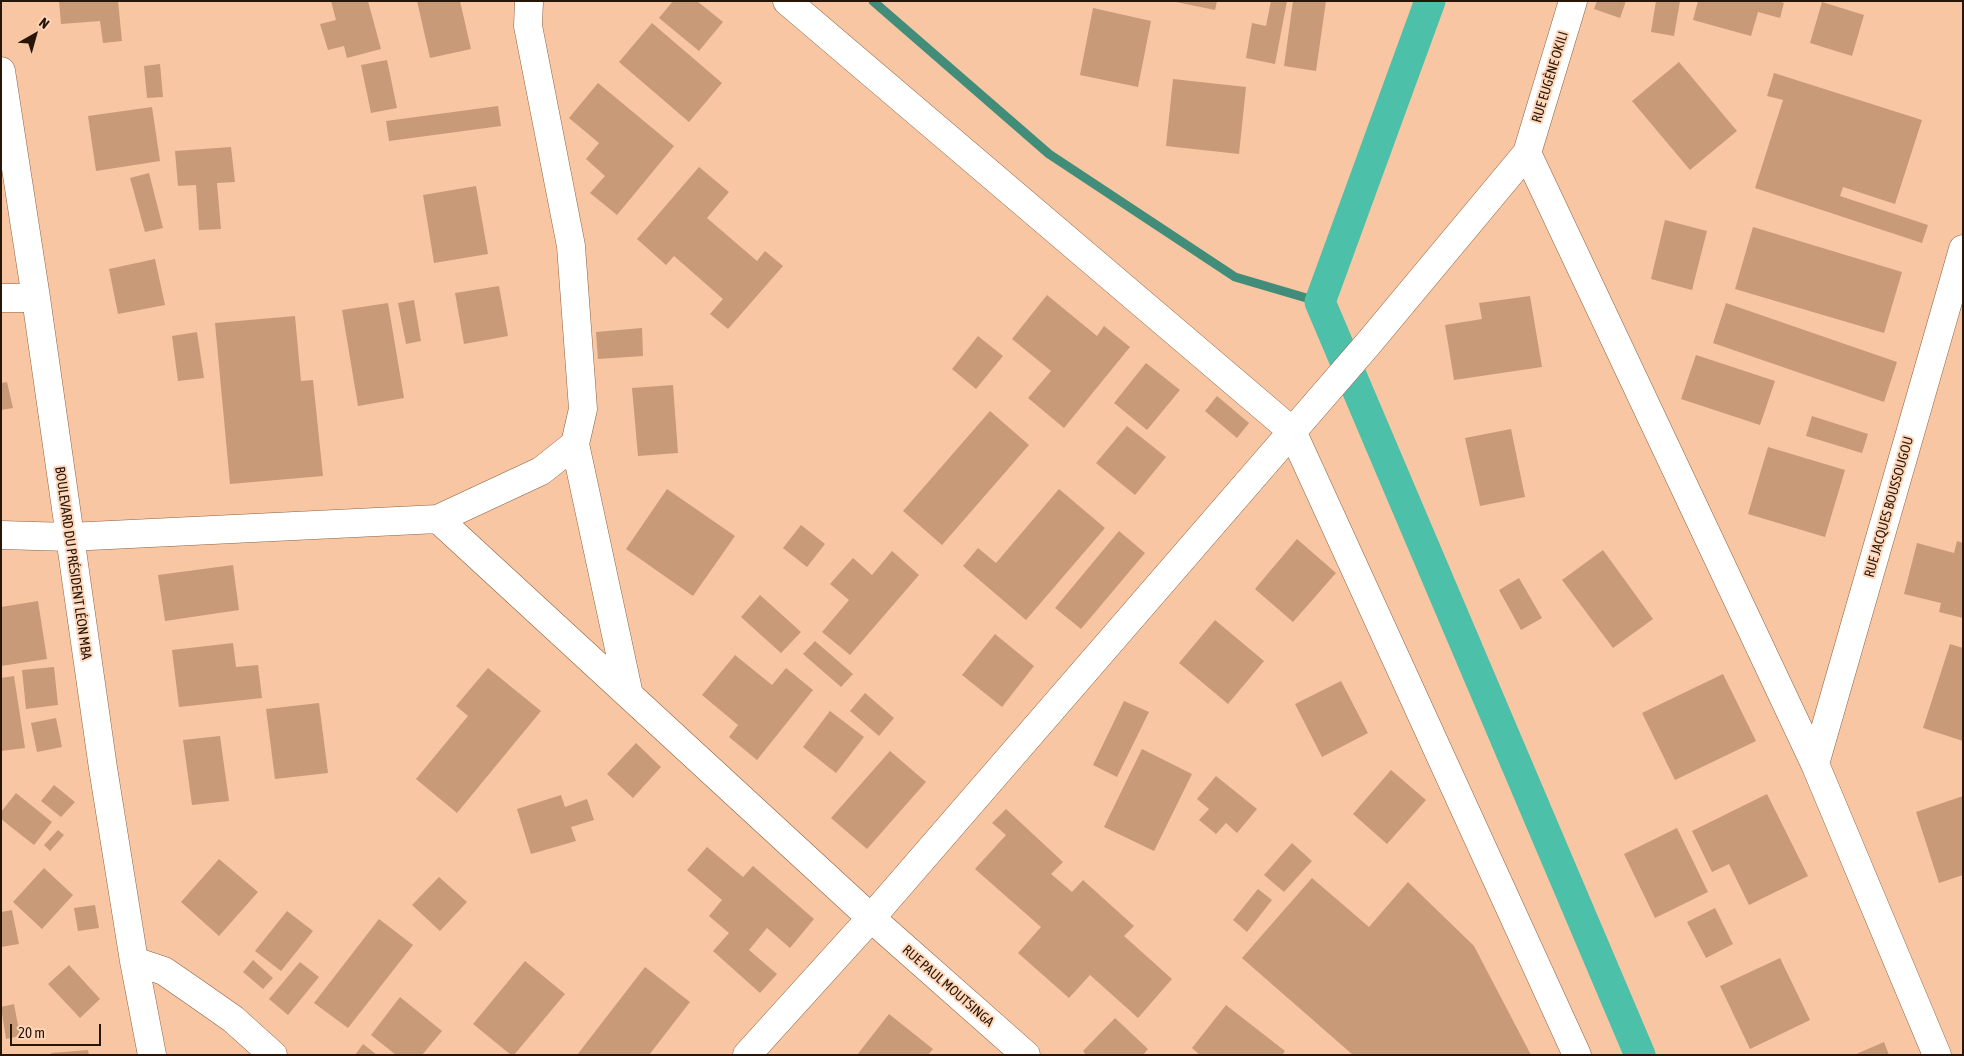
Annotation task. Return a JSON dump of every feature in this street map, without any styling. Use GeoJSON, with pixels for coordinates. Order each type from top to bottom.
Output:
{"type":"FeatureCollection","features":[{"type":"Feature","properties":{"kind":"street"},"geometry":{"type":"LineString","coordinates":[[529,1],[528,26],[571,246],[583,409],[574,444],[629,695]]}},
{"type":"Feature","properties":{"kind":"street"},"geometry":{"type":"LineString","coordinates":[[787,1],[1292,431],[1577,1055]]}},
{"type":"Feature","properties":{"kind":"street","name":"RUE EUGÈNE OKILI"},"geometry":{"type":"LineString","coordinates":[[1527,154],[1573,1]]}},
{"type":"Feature","properties":{"kind":"street","name":"BOULEVARD DU PRÉSIDENT LÉON MBA"},"geometry":{"type":"LineString","coordinates":[[2,78],[36,298],[102,759],[134,960],[152,1055]]}},
{"type":"Feature","properties":{"kind":"street"},"geometry":{"type":"LineString","coordinates":[[747,1055],[871,918],[1368,344],[1527,154],[1815,764],[1937,1055]]}},
{"type":"Feature","properties":{"kind":"street","name":"RUE JACQUES BOUSSOUGOU"},"geometry":{"type":"LineString","coordinates":[[1815,764],[1963,249]]}},
{"type":"Feature","properties":{"kind":"street"},"geometry":{"type":"LineString","coordinates":[[1,298],[36,298]]}},
{"type":"Feature","properties":{"kind":"street"},"geometry":{"type":"LineString","coordinates":[[1,535],[69,536],[438,519],[540,471],[574,444]]}},
{"type":"Feature","properties":{"kind":"street","name":"RUE PAUL MOUTSINGA"},"geometry":{"type":"LineString","coordinates":[[438,519],[871,918],[1026,1055]]}},
{"type":"Feature","properties":{"kind":"street"},"geometry":{"type":"LineString","coordinates":[[134,960],[164,971],[186,986],[233,1020],[273,1055]]}},
{"type":"Feature","properties":{"kind":"building"},"geometry":{"type":"Polygon","coordinates":[[[59,1],[118,1],[122,41],[103,43],[100,21],[61,24],[59,1]]]}},
{"type":"Feature","properties":{"kind":"building"},"geometry":{"type":"Polygon","coordinates":[[[331,1],[368,1],[381,49],[347,58],[344,46],[328,50],[320,24],[336,20],[331,1]]]}},
{"type":"Feature","properties":{"kind":"building"},"geometry":{"type":"Polygon","coordinates":[[[417,1],[460,1],[471,49],[430,58],[417,1]]]}},
{"type":"Feature","properties":{"kind":"building"},"geometry":{"type":"Polygon","coordinates":[[[673,1],[697,1],[723,22],[699,51],[659,18],[673,1]]]}},
{"type":"Feature","properties":{"kind":"building"},"geometry":{"type":"Polygon","coordinates":[[[1171,1],[1217,1],[1215,10],[1171,1]]]}},
{"type":"Feature","properties":{"kind":"building"},"geometry":{"type":"Polygon","coordinates":[[[1271,1],[1287,1],[1275,64],[1246,58],[1252,23],[1266,26],[1271,1]]]}},
{"type":"Feature","properties":{"kind":"building"},"geometry":{"type":"Polygon","coordinates":[[[1293,1],[1326,1],[1316,71],[1284,66],[1293,1]]]}},
{"type":"Feature","properties":{"kind":"building"},"geometry":{"type":"Polygon","coordinates":[[[1597,1],[1626,1],[1620,18],[1594,9],[1597,1]]]}},
{"type":"Feature","properties":{"kind":"building"},"geometry":{"type":"Polygon","coordinates":[[[1656,1],[1680,1],[1674,36],[1651,32],[1656,1]]]}},
{"type":"Feature","properties":{"kind":"building"},"geometry":{"type":"Polygon","coordinates":[[[1698,1],[1778,1],[1784,3],[1780,18],[1758,12],[1751,36],[1693,20],[1698,1]]]}},
{"type":"Feature","properties":{"kind":"building"},"geometry":{"type":"Polygon","coordinates":[[[1822,2],[1864,15],[1852,56],[1810,43],[1822,2]]]}},
{"type":"Feature","properties":{"kind":"building"},"geometry":{"type":"Polygon","coordinates":[[[1093,8],[1151,21],[1138,87],[1080,75],[1093,8]]]}},
{"type":"Feature","properties":{"kind":"building"},"geometry":{"type":"Polygon","coordinates":[[[652,23],[722,83],[689,122],[619,62],[652,23]]]}},
{"type":"Feature","properties":{"kind":"building"},"geometry":{"type":"Polygon","coordinates":[[[387,60],[397,108],[371,113],[361,65],[387,60]]]}},
{"type":"Feature","properties":{"kind":"building"},"geometry":{"type":"Polygon","coordinates":[[[1679,62],[1737,131],[1690,170],[1632,101],[1679,62]]]}},
{"type":"Feature","properties":{"kind":"building"},"geometry":{"type":"Polygon","coordinates":[[[160,64],[163,97],[147,98],[144,66],[160,64]]]}},
{"type":"Feature","properties":{"kind":"building"},"geometry":{"type":"Polygon","coordinates":[[[1774,73],[1922,120],[1895,204],[1843,187],[1840,196],[1928,225],[1922,243],[1755,188],[1783,100],[1767,96],[1774,73]]]}},
{"type":"Feature","properties":{"kind":"building"},"geometry":{"type":"Polygon","coordinates":[[[1173,79],[1246,87],[1239,154],[1166,146],[1173,79]]]}},
{"type":"Feature","properties":{"kind":"building"},"geometry":{"type":"Polygon","coordinates":[[[598,83],[674,146],[617,215],[590,193],[605,176],[586,159],[599,143],[569,118],[598,83]]]}},
{"type":"Feature","properties":{"kind":"building"},"geometry":{"type":"Polygon","coordinates":[[[498,106],[501,126],[389,141],[386,121],[498,106]]]}},
{"type":"Feature","properties":{"kind":"building"},"geometry":{"type":"Polygon","coordinates":[[[152,107],[160,161],[96,171],[88,116],[152,107]]]}},
{"type":"Feature","properties":{"kind":"building"},"geometry":{"type":"Polygon","coordinates":[[[231,147],[235,182],[217,183],[221,229],[199,230],[196,185],[178,186],[175,151],[231,147]]]}},
{"type":"Feature","properties":{"kind":"building"},"geometry":{"type":"Polygon","coordinates":[[[699,167],[729,192],[707,218],[757,261],[765,251],[783,266],[728,329],[710,314],[723,299],[674,256],[666,265],[637,239],[699,167]]]}},
{"type":"Feature","properties":{"kind":"building"},"geometry":{"type":"Polygon","coordinates":[[[149,173],[163,228],[145,232],[130,178],[149,173]]]}},
{"type":"Feature","properties":{"kind":"building"},"geometry":{"type":"Polygon","coordinates":[[[476,186],[488,254],[434,263],[423,195],[476,186]]]}},
{"type":"Feature","properties":{"kind":"building"},"geometry":{"type":"Polygon","coordinates":[[[1665,220],[1707,231],[1692,290],[1651,279],[1665,220]]]}},
{"type":"Feature","properties":{"kind":"building"},"geometry":{"type":"Polygon","coordinates":[[[1753,227],[1902,272],[1884,333],[1735,289],[1753,227]]]}},
{"type":"Feature","properties":{"kind":"building"},"geometry":{"type":"Polygon","coordinates":[[[155,259],[165,305],[118,314],[109,269],[155,259]]]}},
{"type":"Feature","properties":{"kind":"building"},"geometry":{"type":"Polygon","coordinates":[[[499,286],[508,336],[464,344],[455,293],[499,286]]]}},
{"type":"Feature","properties":{"kind":"building"},"geometry":{"type":"Polygon","coordinates":[[[1047,295],[1097,336],[1104,326],[1130,347],[1064,428],[1028,398],[1051,371],[1012,339],[1047,295]]]}},
{"type":"Feature","properties":{"kind":"building"},"geometry":{"type":"Polygon","coordinates":[[[1530,296],[1542,367],[1454,380],[1445,325],[1482,319],[1479,303],[1530,296]]]}},
{"type":"Feature","properties":{"kind":"building"},"geometry":{"type":"Polygon","coordinates":[[[414,300],[421,341],[406,344],[398,303],[414,300]]]}},
{"type":"Feature","properties":{"kind":"building"},"geometry":{"type":"Polygon","coordinates":[[[388,303],[404,398],[358,406],[342,310],[388,303]]]}},
{"type":"Feature","properties":{"kind":"building"},"geometry":{"type":"Polygon","coordinates":[[[1726,303],[1897,362],[1884,402],[1713,343],[1726,303]]]}},
{"type":"Feature","properties":{"kind":"building"},"geometry":{"type":"Polygon","coordinates":[[[295,316],[301,381],[313,380],[323,476],[230,484],[215,323],[295,316]]]}},
{"type":"Feature","properties":{"kind":"building"},"geometry":{"type":"Polygon","coordinates":[[[642,328],[643,356],[598,359],[596,332],[642,328]]]}},
{"type":"Feature","properties":{"kind":"building"},"geometry":{"type":"Polygon","coordinates":[[[197,332],[204,378],[178,381],[172,336],[197,332]]]}},
{"type":"Feature","properties":{"kind":"building"},"geometry":{"type":"Polygon","coordinates":[[[978,336],[1003,356],[976,389],[952,369],[978,336]]]}},
{"type":"Feature","properties":{"kind":"building"},"geometry":{"type":"Polygon","coordinates":[[[1696,355],[1775,381],[1760,425],[1681,399],[1696,355]]]}},
{"type":"Feature","properties":{"kind":"building"},"geometry":{"type":"Polygon","coordinates":[[[1146,363],[1180,390],[1147,430],[1114,403],[1146,363]]]}},
{"type":"Feature","properties":{"kind":"building"},"geometry":{"type":"Polygon","coordinates":[[[7,382],[13,408],[1,410],[1,383],[7,382]]]}},
{"type":"Feature","properties":{"kind":"building"},"geometry":{"type":"Polygon","coordinates":[[[673,385],[678,453],[638,456],[632,388],[673,385]]]}},
{"type":"Feature","properties":{"kind":"building"},"geometry":{"type":"Polygon","coordinates":[[[1217,396],[1249,423],[1237,438],[1205,411],[1217,396]]]}},
{"type":"Feature","properties":{"kind":"building"},"geometry":{"type":"Polygon","coordinates":[[[990,411],[1029,445],[942,545],[903,511],[990,411]]]}},
{"type":"Feature","properties":{"kind":"building"},"geometry":{"type":"Polygon","coordinates":[[[1812,416],[1868,434],[1862,453],[1806,436],[1812,416]]]}},
{"type":"Feature","properties":{"kind":"building"},"geometry":{"type":"Polygon","coordinates":[[[1127,426],[1166,457],[1135,495],[1096,463],[1127,426]]]}},
{"type":"Feature","properties":{"kind":"building"},"geometry":{"type":"Polygon","coordinates":[[[1511,429],[1525,497],[1480,506],[1465,438],[1511,429]]]}},
{"type":"Feature","properties":{"kind":"building"},"geometry":{"type":"Polygon","coordinates":[[[1768,447],[1845,470],[1825,537],[1748,514],[1768,447]]]}},
{"type":"Feature","properties":{"kind":"building"},"geometry":{"type":"Polygon","coordinates":[[[667,489],[735,536],[693,596],[626,549],[667,489]]]}},
{"type":"Feature","properties":{"kind":"building"},"geometry":{"type":"Polygon","coordinates":[[[1059,489],[1105,528],[1026,620],[963,566],[978,548],[996,563],[1059,489]]]}},
{"type":"Feature","properties":{"kind":"building"},"geometry":{"type":"Polygon","coordinates":[[[801,525],[825,544],[807,567],[783,548],[801,525]]]}},
{"type":"Feature","properties":{"kind":"building"},"geometry":{"type":"Polygon","coordinates":[[[1119,531],[1145,553],[1081,629],[1055,608],[1119,531]]]}},
{"type":"Feature","properties":{"kind":"building"},"geometry":{"type":"Polygon","coordinates":[[[1297,539],[1336,573],[1293,622],[1255,589],[1297,539]]]}},
{"type":"Feature","properties":{"kind":"building"},"geometry":{"type":"Polygon","coordinates":[[[1957,541],[1963,543],[1963,618],[1939,612],[1941,603],[1904,594],[1917,543],[1954,553],[1957,541]]]}},
{"type":"Feature","properties":{"kind":"building"},"geometry":{"type":"Polygon","coordinates":[[[1603,550],[1653,619],[1613,648],[1562,580],[1603,550]]]}},
{"type":"Feature","properties":{"kind":"building"},"geometry":{"type":"Polygon","coordinates":[[[892,551],[919,575],[850,655],[822,632],[849,600],[830,584],[853,558],[872,575],[892,551]]]}},
{"type":"Feature","properties":{"kind":"building"},"geometry":{"type":"Polygon","coordinates":[[[233,565],[239,610],[165,621],[158,575],[233,565]]]}},
{"type":"Feature","properties":{"kind":"building"},"geometry":{"type":"Polygon","coordinates":[[[1519,578],[1542,618],[1521,630],[1499,590],[1519,578]]]}},
{"type":"Feature","properties":{"kind":"building"},"geometry":{"type":"Polygon","coordinates":[[[760,595],[801,632],[781,653],[741,617],[760,595]]]}},
{"type":"Feature","properties":{"kind":"building"},"geometry":{"type":"Polygon","coordinates":[[[38,601],[47,659],[1,666],[1,607],[38,601]]]}},
{"type":"Feature","properties":{"kind":"building"},"geometry":{"type":"Polygon","coordinates":[[[1215,620],[1264,661],[1228,704],[1179,663],[1215,620]]]}},
{"type":"Feature","properties":{"kind":"building"},"geometry":{"type":"Polygon","coordinates":[[[995,634],[1034,666],[1002,707],[962,675],[995,634]]]}},
{"type":"Feature","properties":{"kind":"building"},"geometry":{"type":"Polygon","coordinates":[[[815,641],[853,674],[841,687],[803,654],[815,641]]]}},
{"type":"Feature","properties":{"kind":"building"},"geometry":{"type":"Polygon","coordinates":[[[233,643],[236,667],[258,665],[262,698],[179,707],[172,650],[233,643]]]}},
{"type":"Feature","properties":{"kind":"building"},"geometry":{"type":"Polygon","coordinates":[[[1950,644],[1963,648],[1963,741],[1923,728],[1950,644]]]}},
{"type":"Feature","properties":{"kind":"building"},"geometry":{"type":"Polygon","coordinates":[[[735,655],[772,685],[786,668],[813,690],[757,760],[729,737],[738,725],[702,695],[735,655]]]}},
{"type":"Feature","properties":{"kind":"building"},"geometry":{"type":"Polygon","coordinates":[[[54,667],[58,705],[26,709],[22,670],[54,667]]]}},
{"type":"Feature","properties":{"kind":"building"},"geometry":{"type":"Polygon","coordinates":[[[488,668],[541,711],[457,813],[416,779],[468,716],[456,706],[488,668]]]}},
{"type":"Feature","properties":{"kind":"building"},"geometry":{"type":"Polygon","coordinates":[[[1723,674],[1756,741],[1675,780],[1642,713],[1723,674]]]}},
{"type":"Feature","properties":{"kind":"building"},"geometry":{"type":"Polygon","coordinates":[[[14,676],[25,748],[1,751],[1,678],[14,676]]]}},
{"type":"Feature","properties":{"kind":"building"},"geometry":{"type":"Polygon","coordinates":[[[1341,681],[1368,733],[1322,757],[1295,704],[1341,681]]]}},
{"type":"Feature","properties":{"kind":"building"},"geometry":{"type":"Polygon","coordinates":[[[865,693],[894,718],[879,736],[850,711],[865,693]]]}},
{"type":"Feature","properties":{"kind":"building"},"geometry":{"type":"Polygon","coordinates":[[[1124,701],[1149,712],[1117,777],[1093,765],[1124,701]]]}},
{"type":"Feature","properties":{"kind":"building"},"geometry":{"type":"Polygon","coordinates":[[[319,703],[328,773],[275,779],[266,709],[319,703]]]}},
{"type":"Feature","properties":{"kind":"building"},"geometry":{"type":"Polygon","coordinates":[[[830,711],[864,737],[836,773],[803,747],[830,711]]]}},
{"type":"Feature","properties":{"kind":"building"},"geometry":{"type":"Polygon","coordinates":[[[56,718],[62,747],[37,752],[31,723],[56,718]]]}},
{"type":"Feature","properties":{"kind":"building"},"geometry":{"type":"Polygon","coordinates":[[[220,736],[229,801],[192,805],[183,740],[220,736]]]}},
{"type":"Feature","properties":{"kind":"building"},"geometry":{"type":"Polygon","coordinates":[[[636,743],[661,767],[633,798],[607,774],[636,743]]]}},
{"type":"Feature","properties":{"kind":"building"},"geometry":{"type":"Polygon","coordinates":[[[1142,749],[1192,774],[1154,851],[1104,827],[1142,749]]]}},
{"type":"Feature","properties":{"kind":"building"},"geometry":{"type":"Polygon","coordinates":[[[890,751],[926,782],[867,849],[831,818],[890,751]]]}},
{"type":"Feature","properties":{"kind":"building"},"geometry":{"type":"Polygon","coordinates":[[[1391,770],[1426,800],[1387,844],[1353,814],[1391,770]]]}},
{"type":"Feature","properties":{"kind":"building"},"geometry":{"type":"Polygon","coordinates":[[[1216,776],[1257,809],[1237,833],[1226,823],[1216,834],[1199,820],[1209,809],[1197,799],[1216,776]]]}},
{"type":"Feature","properties":{"kind":"building"},"geometry":{"type":"Polygon","coordinates":[[[54,785],[75,802],[61,817],[41,801],[54,785]]]}},
{"type":"Feature","properties":{"kind":"building"},"geometry":{"type":"Polygon","coordinates":[[[16,793],[52,822],[34,845],[1,819],[1,812],[16,793]]]}},
{"type":"Feature","properties":{"kind":"building"},"geometry":{"type":"Polygon","coordinates":[[[1767,794],[1808,876],[1749,905],[1729,864],[1712,872],[1692,831],[1767,794]]]}},
{"type":"Feature","properties":{"kind":"building"},"geometry":{"type":"Polygon","coordinates":[[[561,795],[565,807],[587,799],[594,820],[571,827],[576,841],[531,854],[517,809],[561,795]]]}},
{"type":"Feature","properties":{"kind":"building"},"geometry":{"type":"Polygon","coordinates":[[[1963,796],[1963,875],[1939,883],[1916,812],[1963,796]]]}},
{"type":"Feature","properties":{"kind":"building"},"geometry":{"type":"Polygon","coordinates":[[[1006,809],[1063,862],[1051,874],[1072,892],[1083,880],[1134,926],[1124,936],[1172,979],[1138,1018],[1090,975],[1069,998],[1018,953],[1041,927],[975,869],[1006,835],[992,823],[1006,809]]]}},
{"type":"Feature","properties":{"kind":"building"},"geometry":{"type":"Polygon","coordinates":[[[1677,828],[1708,892],[1655,918],[1624,854],[1677,828]]]}},
{"type":"Feature","properties":{"kind":"building"},"geometry":{"type":"Polygon","coordinates":[[[58,830],[64,835],[50,851],[44,845],[58,830]]]}},
{"type":"Feature","properties":{"kind":"building"},"geometry":{"type":"Polygon","coordinates":[[[1292,843],[1312,861],[1284,892],[1264,875],[1292,843]]]}},
{"type":"Feature","properties":{"kind":"building"},"geometry":{"type":"Polygon","coordinates":[[[707,847],[743,877],[753,866],[814,919],[790,948],[767,928],[749,950],[777,974],[760,993],[713,951],[729,933],[709,916],[722,900],[687,870],[707,847]]]}},
{"type":"Feature","properties":{"kind":"building"},"geometry":{"type":"Polygon","coordinates":[[[219,859],[258,892],[219,936],[181,902],[219,859]]]}},
{"type":"Feature","properties":{"kind":"building"},"geometry":{"type":"Polygon","coordinates":[[[44,868],[73,895],[42,929],[13,902],[44,868]]]}},
{"type":"Feature","properties":{"kind":"building"},"geometry":{"type":"Polygon","coordinates":[[[439,877],[467,902],[440,931],[412,905],[439,877]]]}},
{"type":"Feature","properties":{"kind":"building"},"geometry":{"type":"Polygon","coordinates":[[[1312,878],[1369,927],[1408,882],[1474,946],[1531,1055],[1353,1055],[1242,958],[1312,878]]]}},
{"type":"Feature","properties":{"kind":"building"},"geometry":{"type":"Polygon","coordinates":[[[1258,889],[1272,900],[1247,932],[1233,920],[1258,889]]]}},
{"type":"Feature","properties":{"kind":"building"},"geometry":{"type":"Polygon","coordinates":[[[95,905],[99,928],[78,931],[74,908],[95,905]]]}},
{"type":"Feature","properties":{"kind":"building"},"geometry":{"type":"Polygon","coordinates":[[[1715,908],[1733,944],[1706,958],[1687,922],[1715,908]]]}},
{"type":"Feature","properties":{"kind":"building"},"geometry":{"type":"Polygon","coordinates":[[[12,910],[19,944],[1,947],[1,912],[12,910]]]}},
{"type":"Feature","properties":{"kind":"building"},"geometry":{"type":"Polygon","coordinates":[[[287,911],[313,931],[281,971],[255,951],[287,911]]]}},
{"type":"Feature","properties":{"kind":"building"},"geometry":{"type":"Polygon","coordinates":[[[379,919],[413,945],[348,1028],[314,1003],[379,919]]]}},
{"type":"Feature","properties":{"kind":"building"},"geometry":{"type":"Polygon","coordinates":[[[1780,958],[1810,1020],[1750,1049],[1720,986],[1780,958]]]}},
{"type":"Feature","properties":{"kind":"building"},"geometry":{"type":"Polygon","coordinates":[[[253,960],[273,978],[263,989],[243,972],[253,960]]]}},
{"type":"Feature","properties":{"kind":"building"},"geometry":{"type":"Polygon","coordinates":[[[525,961],[565,994],[514,1055],[511,1055],[473,1024],[525,961]]]}},
{"type":"Feature","properties":{"kind":"building"},"geometry":{"type":"Polygon","coordinates":[[[300,962],[319,977],[288,1015],[269,999],[300,962]]]}},
{"type":"Feature","properties":{"kind":"building"},"geometry":{"type":"Polygon","coordinates":[[[69,965],[100,999],[80,1018],[48,984],[69,965]]]}},
{"type":"Feature","properties":{"kind":"building"},"geometry":{"type":"Polygon","coordinates":[[[645,967],[690,1002],[649,1055],[577,1055],[645,967]]]}},
{"type":"Feature","properties":{"kind":"building"},"geometry":{"type":"Polygon","coordinates":[[[400,997],[442,1031],[422,1055],[396,1055],[371,1035],[400,997]]]}},
{"type":"Feature","properties":{"kind":"building"},"geometry":{"type":"Polygon","coordinates":[[[14,1004],[20,1036],[6,1039],[1,1007],[14,1004]]]}},
{"type":"Feature","properties":{"kind":"building"},"geometry":{"type":"Polygon","coordinates":[[[1226,1005],[1285,1051],[1282,1055],[1200,1055],[1192,1048],[1226,1005]]]}},
{"type":"Feature","properties":{"kind":"building"},"geometry":{"type":"Polygon","coordinates":[[[889,1014],[933,1049],[928,1055],[857,1055],[889,1014]]]}},
{"type":"Feature","properties":{"kind":"building"},"geometry":{"type":"Polygon","coordinates":[[[1115,1018],[1148,1049],[1143,1055],[1086,1055],[1083,1051],[1115,1018]]]}},
{"type":"Feature","properties":{"kind":"building"},"geometry":{"type":"Polygon","coordinates":[[[1884,1042],[1889,1055],[1854,1055],[1884,1042]]]}},
{"type":"Feature","properties":{"kind":"building"},"geometry":{"type":"Polygon","coordinates":[[[363,1044],[377,1055],[355,1055],[363,1044]]]}},
{"type":"Feature","properties":{"kind":"building"},"geometry":{"type":"Polygon","coordinates":[[[88,1050],[89,1055],[51,1055],[51,1053],[88,1050]]]}},
{"type":"Feature","properties":{"kind":"waterway"},"geometry":{"type":"LineString","coordinates":[[873,1],[1049,154],[1235,277],[1320,302]]}},
{"type":"Feature","properties":{"kind":"waterway"},"geometry":{"type":"LineString","coordinates":[[1430,1],[1320,302],[1640,1055]]}}]}
